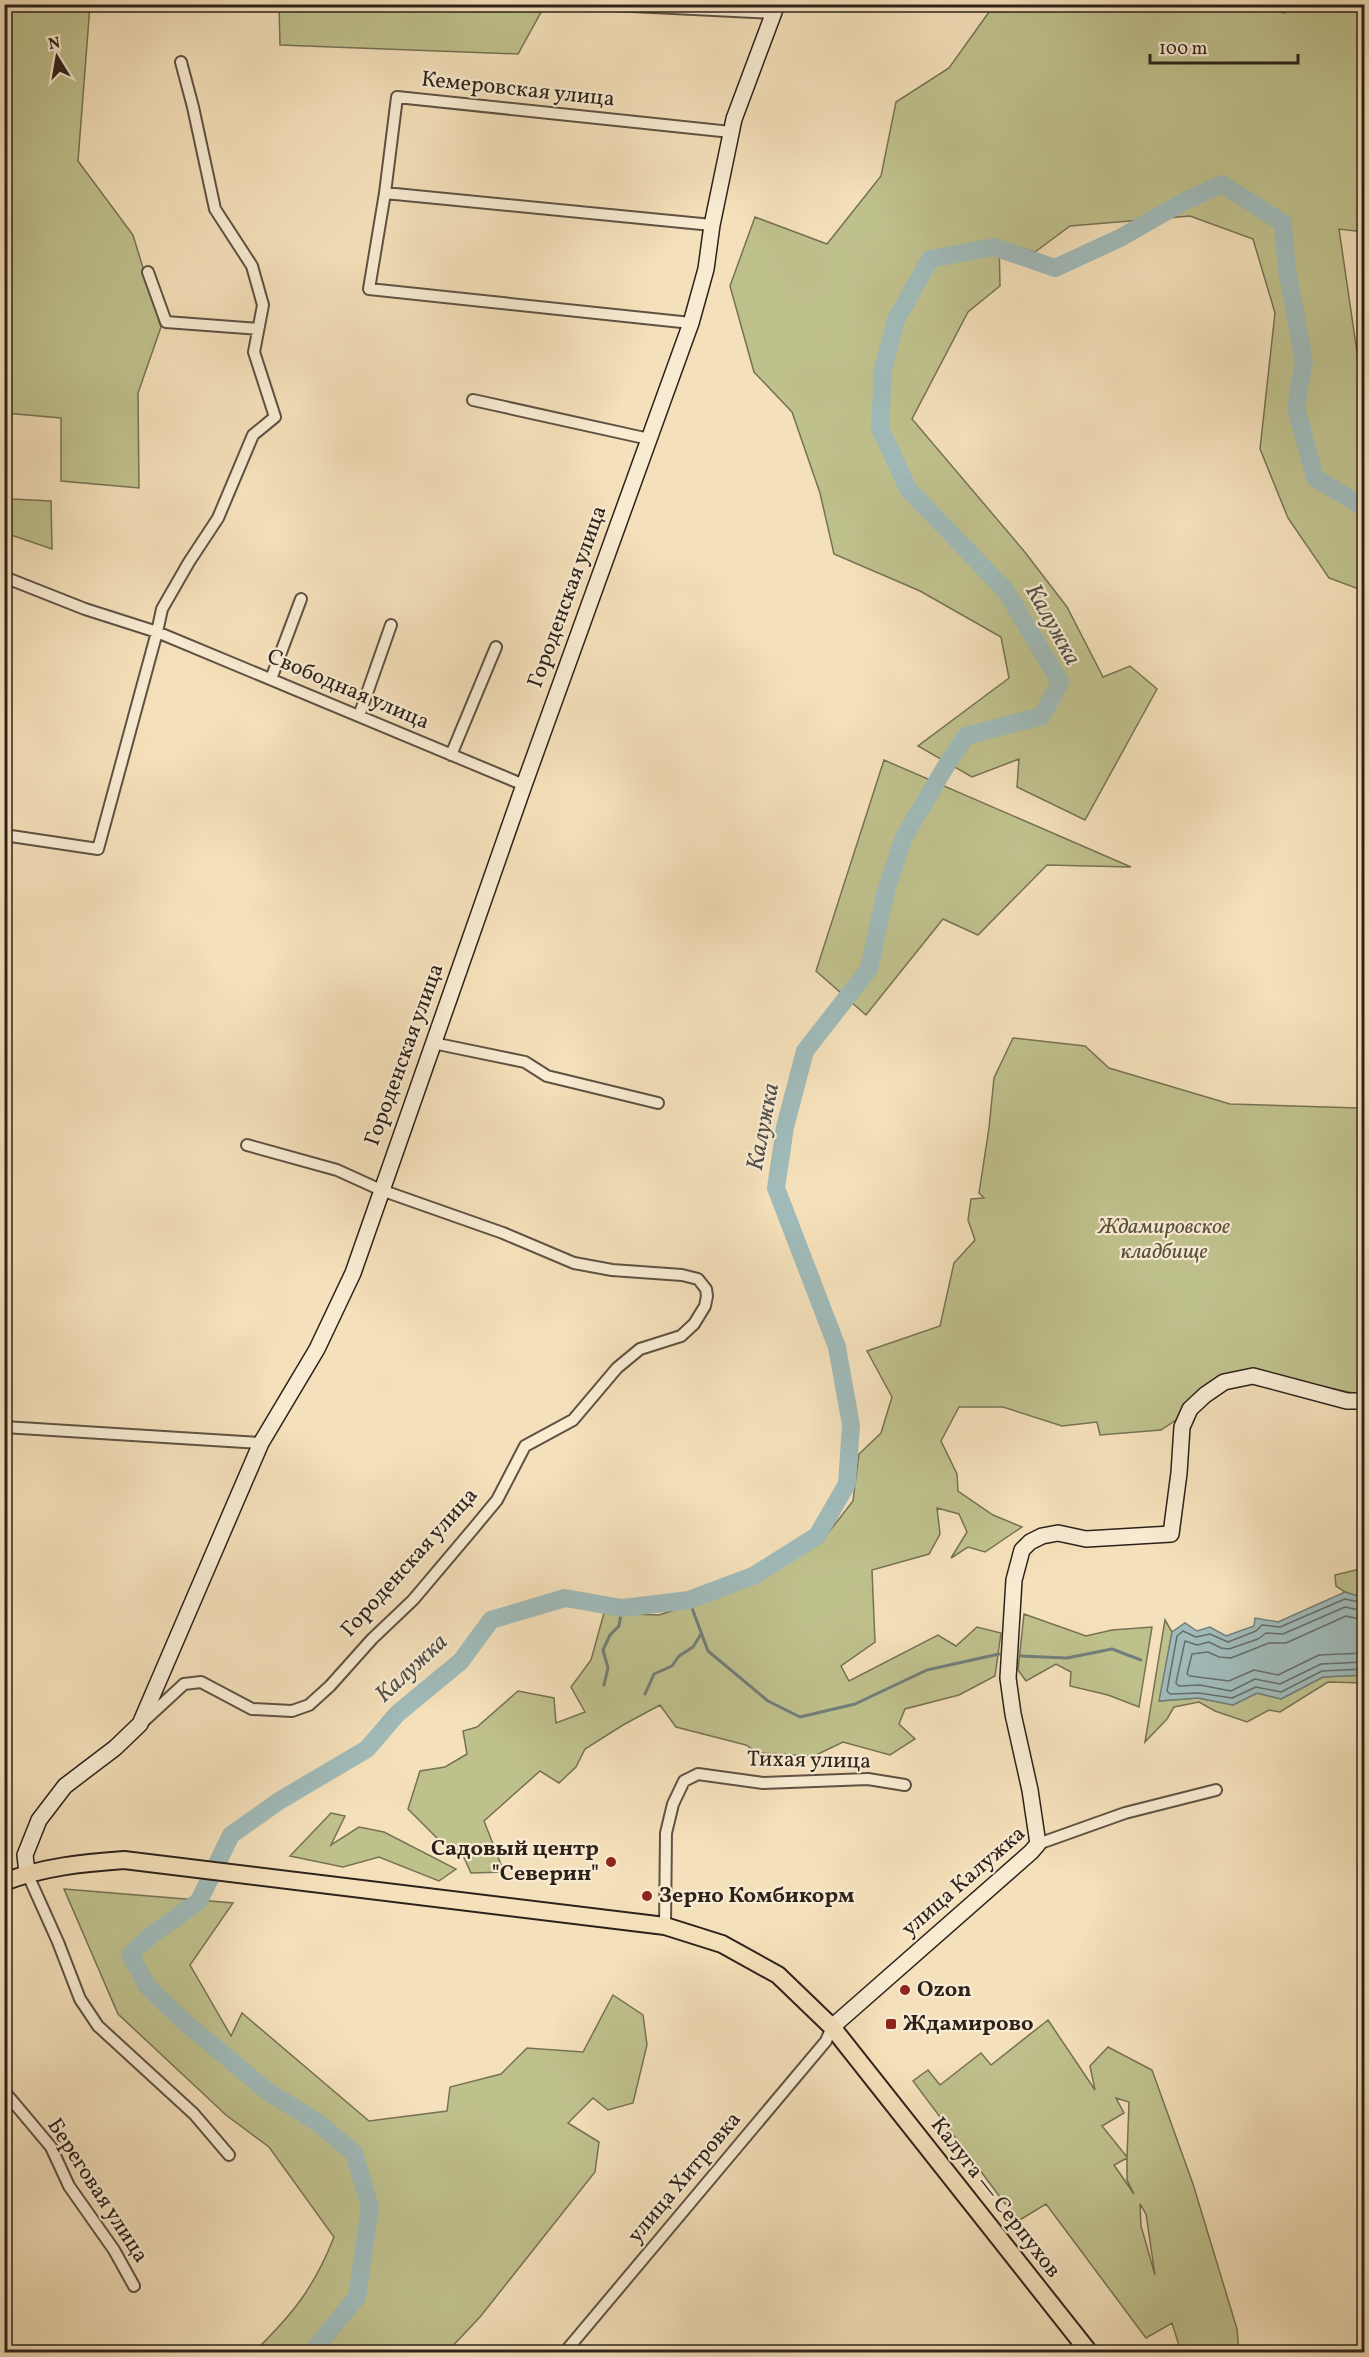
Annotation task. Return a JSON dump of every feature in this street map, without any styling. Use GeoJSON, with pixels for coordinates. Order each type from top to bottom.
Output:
{"type":"FeatureCollection","features":[{"type":"Feature","properties":{"kind":"main road","name":"Калуга — Серпухов"},"geometry":{"type":"LineString","coordinates":[[4,1882],[27,1873],[68,1864],[124,1860],[665,1926],[722,1944],[778,1975],[832,2027],[1089,2352]]}},
{"type":"Feature","properties":{"kind":"street"},"geometry":{"type":"LineString","coordinates":[[612,5],[775,9]]}},
{"type":"Feature","properties":{"kind":"street","name":"Городенская улица"},"geometry":{"type":"LineString","coordinates":[[140,1724],[261,1443],[317,1349],[353,1273],[524,785],[691,323],[706,269],[712,225],[734,119],[775,9]]}},
{"type":"Feature","properties":{"kind":"street"},"geometry":{"type":"LineString","coordinates":[[4,835],[98,849],[162,609],[218,518],[253,435],[275,417],[254,352],[262,305],[252,266],[215,209],[181,62]]}},
{"type":"Feature","properties":{"kind":"street","name":"Кемеровская улица"},"geometry":{"type":"LineString","coordinates":[[691,323],[369,289],[398,97],[731,132]]}},
{"type":"Feature","properties":{"kind":"street"},"geometry":{"type":"LineString","coordinates":[[385,193],[712,225]]}},
{"type":"Feature","properties":{"kind":"street"},"geometry":{"type":"LineString","coordinates":[[148,272],[166,322],[258,329]]}},
{"type":"Feature","properties":{"kind":"street"},"geometry":{"type":"LineString","coordinates":[[473,400],[649,439]]}},
{"type":"Feature","properties":{"kind":"street","name":"Свободная улица"},"geometry":{"type":"LineString","coordinates":[[4,577],[85,609],[157,632],[524,785]]}},
{"type":"Feature","properties":{"kind":"street"},"geometry":{"type":"LineString","coordinates":[[271,679],[301,599]]}},
{"type":"Feature","properties":{"kind":"street"},"geometry":{"type":"LineString","coordinates":[[359,716],[391,625]]}},
{"type":"Feature","properties":{"kind":"street"},"geometry":{"type":"LineString","coordinates":[[451,755],[496,647]]}},
{"type":"Feature","properties":{"kind":"street"},"geometry":{"type":"LineString","coordinates":[[433,1043],[525,1062],[547,1076],[658,1103]]}},
{"type":"Feature","properties":{"kind":"street","name":"Городенская улица"},"geometry":{"type":"LineString","coordinates":[[27,1873],[25,1855],[39,1820],[65,1786],[115,1748],[162,1701],[184,1683],[201,1682],[252,1709],[292,1711],[309,1705],[413,1600],[497,1500],[525,1446],[573,1419],[617,1368],[640,1349],[681,1336],[694,1324],[705,1306],[707,1296],[698,1279],[682,1275],[612,1270],[574,1263],[503,1233],[381,1190],[337,1170],[247,1145]]}},
{"type":"Feature","properties":{"kind":"street"},"geometry":{"type":"LineString","coordinates":[[1038,1844],[1008,1678],[1014,1580],[1022,1550],[1030,1542],[1042,1536],[1058,1533],[1086,1539],[1171,1534],[1182,1427],[1190,1409],[1224,1382],[1253,1376],[1347,1401],[1365,1401]]}},
{"type":"Feature","properties":{"kind":"street"},"geometry":{"type":"LineString","coordinates":[[4,1427],[261,1443]]}},
{"type":"Feature","properties":{"kind":"street","name":"Тихая улица"},"geometry":{"type":"LineString","coordinates":[[665,1926],[666,1833],[673,1804],[684,1781],[698,1774],[763,1783],[868,1779],[905,1785]]}},
{"type":"Feature","properties":{"kind":"street","name":"улица Калужка"},"geometry":{"type":"LineString","coordinates":[[832,2027],[1038,1844],[1125,1813],[1216,1790]]}},
{"type":"Feature","properties":{"kind":"street"},"geometry":{"type":"LineString","coordinates":[[27,1873],[58,1942],[80,1999],[98,2026],[194,2114],[229,2155]]}},
{"type":"Feature","properties":{"kind":"street","name":"улица Хитровка"},"geometry":{"type":"LineString","coordinates":[[565,2352],[826,2041],[832,2027]]}},
{"type":"Feature","properties":{"kind":"street","name":"Береговая улица"},"geometry":{"type":"LineString","coordinates":[[4,2091],[51,2147],[69,2186],[114,2250],[134,2286]]}},
{"type":"Feature","properties":{"kind":"green space"},"geometry":{"type":"Polygon","coordinates":[[[279,4],[545,5],[518,54],[280,45],[279,4]]]}},
{"type":"Feature","properties":{"kind":"green space"},"geometry":{"type":"Polygon","coordinates":[[[4,5],[90,5],[78,161],[133,235],[161,327],[138,393],[139,488],[61,481],[61,418],[5,413],[4,5]]]}},
{"type":"Feature","properties":{"kind":"green space"},"geometry":{"type":"Polygon","coordinates":[[[994,5],[1262,5],[1284,13],[1290,5],[1364,5],[1364,232],[1339,229],[1358,359],[1364,457],[1364,591],[1329,578],[1288,518],[1260,449],[1275,313],[1253,239],[1190,216],[1070,226],[1035,252],[999,241],[1000,286],[968,312],[912,419],[1024,551],[1067,607],[1103,677],[1130,666],[1157,689],[1085,820],[1017,787],[1019,759],[972,777],[918,746],[1009,678],[1001,637],[920,591],[834,554],[820,493],[792,412],[754,372],[730,286],[755,217],[827,244],[881,176],[896,102],[949,68],[994,5]]]}},
{"type":"Feature","properties":{"kind":"green space"},"geometry":{"type":"Polygon","coordinates":[[[4,496],[11,499],[51,501],[52,549],[5,533],[4,496]]]}},
{"type":"Feature","properties":{"kind":"green space"},"geometry":{"type":"Polygon","coordinates":[[[884,760],[1131,867],[1047,865],[978,935],[943,919],[866,1015],[816,971],[884,760]]]}},
{"type":"Feature","properties":{"kind":"green space","name":"Ждамировское кладбище"},"geometry":{"type":"Polygon","coordinates":[[[1013,1038],[1085,1046],[1109,1068],[1230,1104],[1358,1108],[1364,1105],[1364,1395],[1248,1372],[1161,1430],[1100,1435],[1097,1422],[1062,1426],[1003,1407],[959,1407],[941,1441],[957,1474],[958,1491],[993,1515],[1022,1527],[985,1552],[968,1547],[951,1558],[967,1532],[959,1514],[937,1508],[940,1534],[929,1554],[872,1570],[875,1642],[841,1666],[849,1681],[938,1635],[956,1646],[977,1627],[1001,1633],[995,1676],[959,1695],[905,1709],[899,1724],[915,1739],[890,1755],[843,1742],[814,1756],[758,1753],[746,1745],[676,1727],[660,1705],[585,1749],[576,1767],[559,1783],[540,1771],[484,1821],[504,1872],[471,1873],[461,1851],[446,1847],[408,1809],[420,1771],[445,1767],[467,1754],[463,1731],[477,1727],[518,1691],[554,1698],[556,1723],[585,1712],[571,1687],[591,1660],[604,1613],[659,1615],[733,1591],[821,1542],[853,1501],[859,1454],[881,1433],[892,1397],[867,1351],[940,1326],[954,1263],[975,1240],[968,1220],[971,1199],[984,1198],[979,1193],[994,1078],[1013,1038]]]}},
{"type":"Feature","properties":{"kind":"green space"},"geometry":{"type":"Polygon","coordinates":[[[1364,1568],[1364,1598],[1345,1592],[1336,1586],[1335,1575],[1364,1568]]]}},
{"type":"Feature","properties":{"kind":"green space"},"geometry":{"type":"Polygon","coordinates":[[[1024,1614],[1086,1636],[1112,1630],[1152,1627],[1139,1707],[1108,1695],[1070,1686],[1071,1672],[1056,1664],[1026,1681],[1018,1670],[1024,1614]]]}},
{"type":"Feature","properties":{"kind":"green space"},"geometry":{"type":"Polygon","coordinates":[[[1165,1620],[1172,1632],[1160,1701],[1198,1698],[1233,1705],[1257,1693],[1281,1699],[1323,1677],[1364,1675],[1364,1683],[1328,1682],[1280,1712],[1269,1710],[1247,1722],[1215,1711],[1199,1702],[1174,1707],[1167,1719],[1145,1742],[1165,1620]]]}},
{"type":"Feature","properties":{"kind":"green space"},"geometry":{"type":"Polygon","coordinates":[[[331,1813],[345,1816],[331,1845],[359,1827],[384,1832],[456,1869],[439,1881],[379,1857],[343,1867],[290,1856],[331,1813]]]}},
{"type":"Feature","properties":{"kind":"green space"},"geometry":{"type":"Polygon","coordinates":[[[64,1889],[233,1903],[190,1965],[231,2036],[242,2013],[369,2121],[447,2111],[450,2087],[501,2074],[527,2048],[583,2052],[613,1995],[643,2015],[647,2045],[633,2103],[608,2110],[593,2098],[568,2123],[599,2142],[595,2172],[480,2317],[447,2352],[254,2352],[280,2326],[301,2300],[334,2237],[269,2147],[226,2115],[118,2014],[64,1889]]]}},
{"type":"Feature","properties":{"kind":"green space"},"geometry":{"type":"Polygon","coordinates":[[[1048,2020],[1095,2090],[1090,2066],[1108,2047],[1152,2070],[1193,2184],[1237,2329],[1239,2352],[1181,2352],[1172,2323],[1146,2338],[1046,2204],[1018,2221],[913,2081],[928,2070],[940,2085],[981,2053],[991,2065],[1048,2020]],[[1116,2098],[1124,2113],[1102,2126],[1127,2157],[1129,2102],[1116,2098]],[[1127,2158],[1114,2165],[1134,2194],[1127,2180],[1127,2158]],[[1140,2204],[1141,2226],[1155,2275],[1146,2214],[1140,2204]]]}},
{"type":"Feature","properties":{"kind":"water"},"geometry":{"type":"Polygon","coordinates":[[[1345,1592],[1364,1598],[1364,1675],[1323,1677],[1281,1699],[1257,1693],[1233,1705],[1198,1698],[1159,1701],[1172,1632],[1185,1623],[1197,1631],[1210,1627],[1226,1636],[1254,1626],[1255,1618],[1278,1622],[1345,1592]]]}},
{"type":"Feature","properties":{"kind":"waterway","name":"Калужка"},"geometry":{"type":"LineString","coordinates":[[312,2352],[357,2297],[370,2207],[354,2153],[317,2122],[267,2091],[181,2019],[148,1987],[130,1955],[149,1937],[199,1901],[231,1835],[279,1801],[367,1749],[397,1714],[461,1661],[491,1620],[565,1598],[622,1608],[689,1600],[753,1576],[817,1536],[847,1484],[851,1425],[837,1347],[776,1188],[785,1127],[805,1051],[869,969],[886,891],[904,837],[966,736],[1042,716],[1060,682],[1005,590],[908,489],[880,428],[883,370],[896,320],[930,259],[994,247],[1055,268],[1120,238],[1183,202],[1222,184],[1283,223],[1287,270],[1304,361],[1296,407],[1315,478],[1364,507]]}},
{"type":"Feature","properties":{"kind":"waterway"},"geometry":{"type":"LineString","coordinates":[[689,1600],[708,1651],[768,1701],[800,1717],[855,1704],[927,1670],[999,1654]]}},
{"type":"Feature","properties":{"kind":"waterway"},"geometry":{"type":"LineString","coordinates":[[604,1685],[608,1668],[603,1650],[610,1635],[619,1626],[622,1608]]}},
{"type":"Feature","properties":{"kind":"waterway"},"geometry":{"type":"LineString","coordinates":[[645,1694],[654,1674],[672,1666],[679,1656],[693,1647],[701,1634]]}},
{"type":"Feature","properties":{"kind":"waterway"},"geometry":{"type":"LineString","coordinates":[[1020,1656],[1067,1658],[1112,1649],[1141,1660]]}},
{"type":"Feature","properties":{"kind":"place","name":"Садовый центр \"Северин\""},"geometry":{"type":"Point","coordinates":[611,1862]}},
{"type":"Feature","properties":{"kind":"place","name":"Зерно Комбикорм"},"geometry":{"type":"Point","coordinates":[647,1896]}},
{"type":"Feature","properties":{"kind":"place","name":"Ozon"},"geometry":{"type":"Point","coordinates":[905,1990]}},
{"type":"Feature","properties":{"kind":"place","name":"Ждамирово"},"geometry":{"type":"Point","coordinates":[891,2024]}}]}
